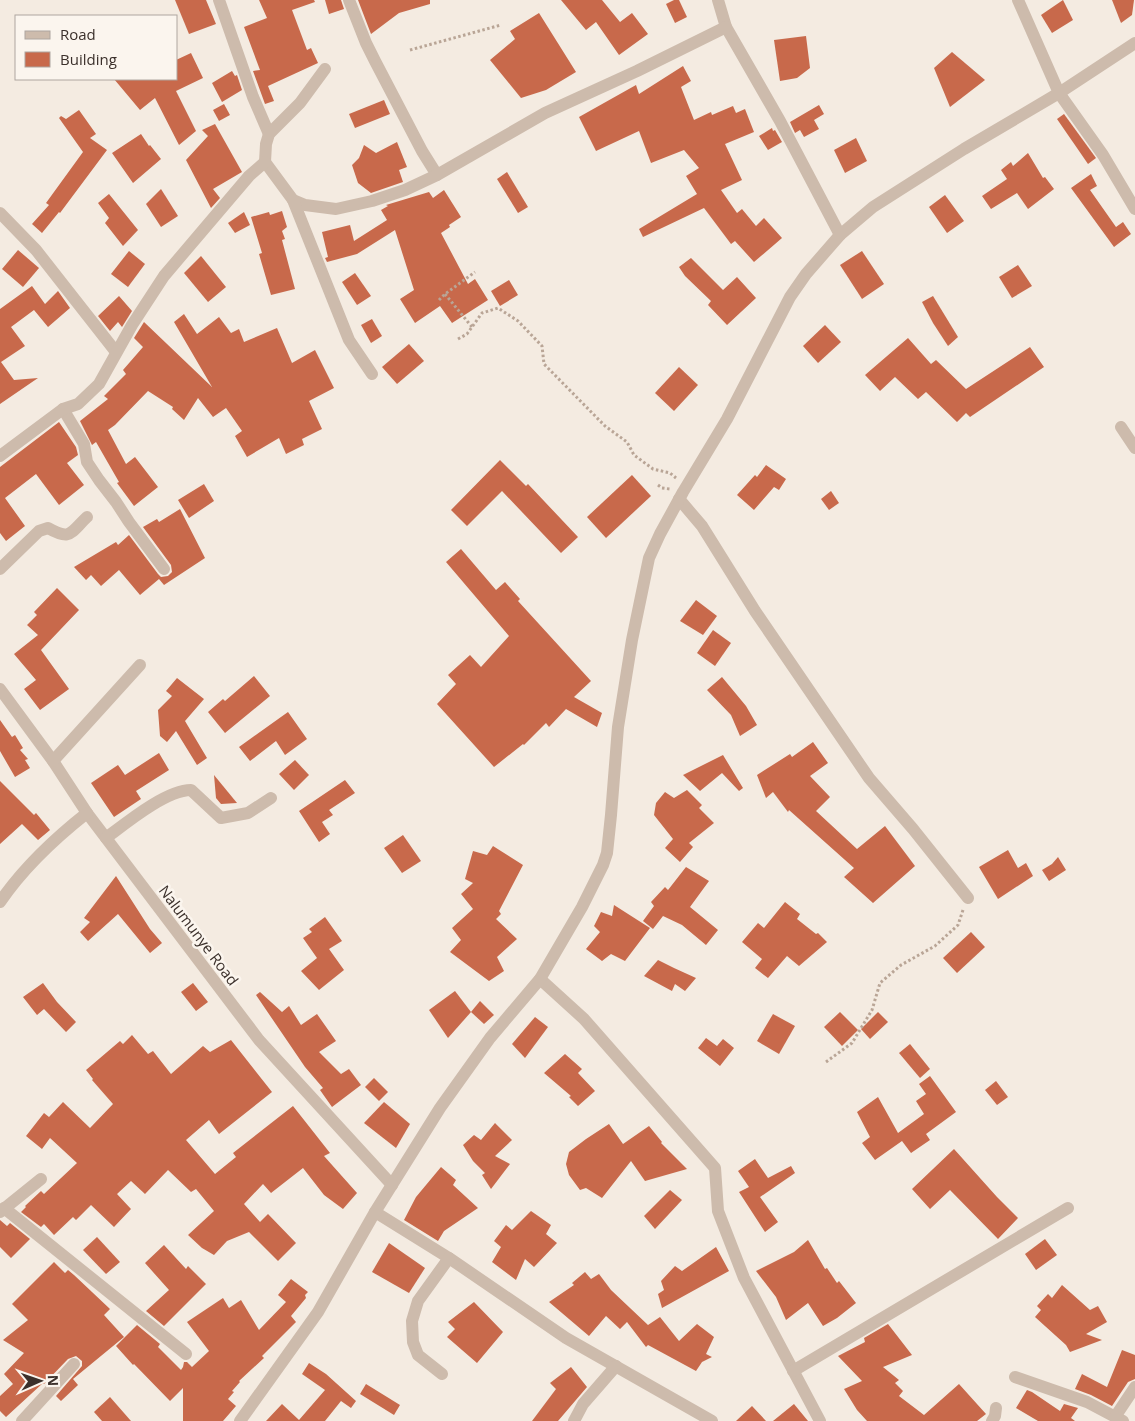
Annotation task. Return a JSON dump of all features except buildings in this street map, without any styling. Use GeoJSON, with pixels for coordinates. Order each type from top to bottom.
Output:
{"type":"FeatureCollection","features":[{"type":"Feature","properties":{"kind":"street"},"geometry":{"type":"LineString","coordinates":[[219,0],[253,98],[269,134]]}},
{"type":"Feature","properties":{"kind":"street"},"geometry":{"type":"LineString","coordinates":[[349,0],[369,49],[436,175]]}},
{"type":"Feature","properties":{"kind":"street"},"geometry":{"type":"LineString","coordinates":[[718,0],[726,27],[780,121],[840,235]]}},
{"type":"Feature","properties":{"kind":"street"},"geometry":{"type":"LineString","coordinates":[[1018,0],[1059,94],[1103,155],[1135,209]]}},
{"type":"Feature","properties":{"kind":"street"},"geometry":{"type":"LineString","coordinates":[[293,200],[311,206],[336,209],[372,201],[405,190],[436,175],[545,112],[637,71],[726,27]]}},
{"type":"Feature","properties":{"kind":"street"},"geometry":{"type":"LineString","coordinates":[[240,1421],[318,1312],[375,1212],[440,1108],[490,1038],[540,979],[604,865],[611,815],[618,727],[644,575],[649,558],[679,499],[727,419],[790,297],[806,274],[840,235],[873,208],[964,149],[1059,94],[1135,43]]}},
{"type":"Feature","properties":{"kind":"street"},"geometry":{"type":"LineString","coordinates":[[325,69],[300,103],[269,134],[266,144],[265,162],[293,200],[349,340],[372,374]]}},
{"type":"Feature","properties":{"kind":"street"},"geometry":{"type":"LineString","coordinates":[[0,456],[63,409],[78,404],[99,384],[116,352],[164,276],[249,176],[265,162]]}},
{"type":"Feature","properties":{"kind":"street"},"geometry":{"type":"LineString","coordinates":[[0,213],[64,284],[86,316],[116,352]]}},
{"type":"Feature","properties":{"kind":"street"},"geometry":{"type":"LineString","coordinates":[[63,409],[84,444],[87,462],[164,568]]}},
{"type":"Feature","properties":{"kind":"street"},"geometry":{"type":"LineString","coordinates":[[1121,427],[1135,448]]}},
{"type":"Feature","properties":{"kind":"street"},"geometry":{"type":"LineString","coordinates":[[679,499],[702,526],[754,611],[869,778],[968,898]]}},
{"type":"Feature","properties":{"kind":"street"},"geometry":{"type":"LineString","coordinates":[[0,569],[39,531],[48,528],[62,536],[67,536],[88,517]]}},
{"type":"Feature","properties":{"kind":"street"},"geometry":{"type":"LineString","coordinates":[[53,761],[140,666]]}},
{"type":"Feature","properties":{"kind":"street","name":"Nalumunye Road"},"geometry":{"type":"LineString","coordinates":[[0,689],[106,838],[259,1040],[392,1185]]}},
{"type":"Feature","properties":{"kind":"street"},"geometry":{"type":"LineString","coordinates":[[106,838],[125,823],[181,790],[191,790],[221,818],[248,813],[271,798]]}},
{"type":"Feature","properties":{"kind":"street"},"geometry":{"type":"LineString","coordinates":[[0,902],[25,868],[87,812]]}},
{"type":"Feature","properties":{"kind":"street"},"geometry":{"type":"LineString","coordinates":[[540,979],[584,1019],[715,1168],[718,1211],[744,1278],[820,1421]]}},
{"type":"Feature","properties":{"kind":"street"},"geometry":{"type":"LineString","coordinates":[[41,1179],[2,1210],[186,1354]]}},
{"type":"Feature","properties":{"kind":"street"},"geometry":{"type":"LineString","coordinates":[[793,1371],[1068,1208]]}},
{"type":"Feature","properties":{"kind":"street"},"geometry":{"type":"LineString","coordinates":[[375,1212],[449,1258],[566,1338],[712,1421]]}},
{"type":"Feature","properties":{"kind":"street"},"geometry":{"type":"LineString","coordinates":[[442,1374],[418,1356],[413,1342],[412,1321],[418,1301],[449,1258]]}},
{"type":"Feature","properties":{"kind":"street"},"geometry":{"type":"LineString","coordinates":[[22,1421],[74,1364]]}},
{"type":"Feature","properties":{"kind":"street"},"geometry":{"type":"LineString","coordinates":[[574,1421],[583,1404],[616,1366]]}},
{"type":"Feature","properties":{"kind":"street"},"geometry":{"type":"LineString","coordinates":[[1015,1377],[1087,1402],[1119,1419],[1135,1387]]}},
{"type":"Feature","properties":{"kind":"street"},"geometry":{"type":"LineString","coordinates":[[992,1421],[996,1408]]}},
{"type":"Feature","properties":{"kind":"path"},"geometry":{"type":"LineString","coordinates":[[410,50],[501,25]]}},
{"type":"Feature","properties":{"kind":"path"},"geometry":{"type":"LineString","coordinates":[[439,300],[475,272]]}},
{"type":"Feature","properties":{"kind":"path"},"geometry":{"type":"LineString","coordinates":[[445,294],[472,326]]}},
{"type":"Feature","properties":{"kind":"path"},"geometry":{"type":"LineString","coordinates":[[458,339],[467,334],[482,313],[498,308],[518,321],[542,346],[544,364],[605,426],[627,442],[634,455],[653,469],[670,474],[686,487]]}},
{"type":"Feature","properties":{"kind":"path"},"geometry":{"type":"LineString","coordinates":[[826,1062],[852,1042],[872,1010],[880,983],[901,965],[935,946],[958,925],[968,898]]}}]}
